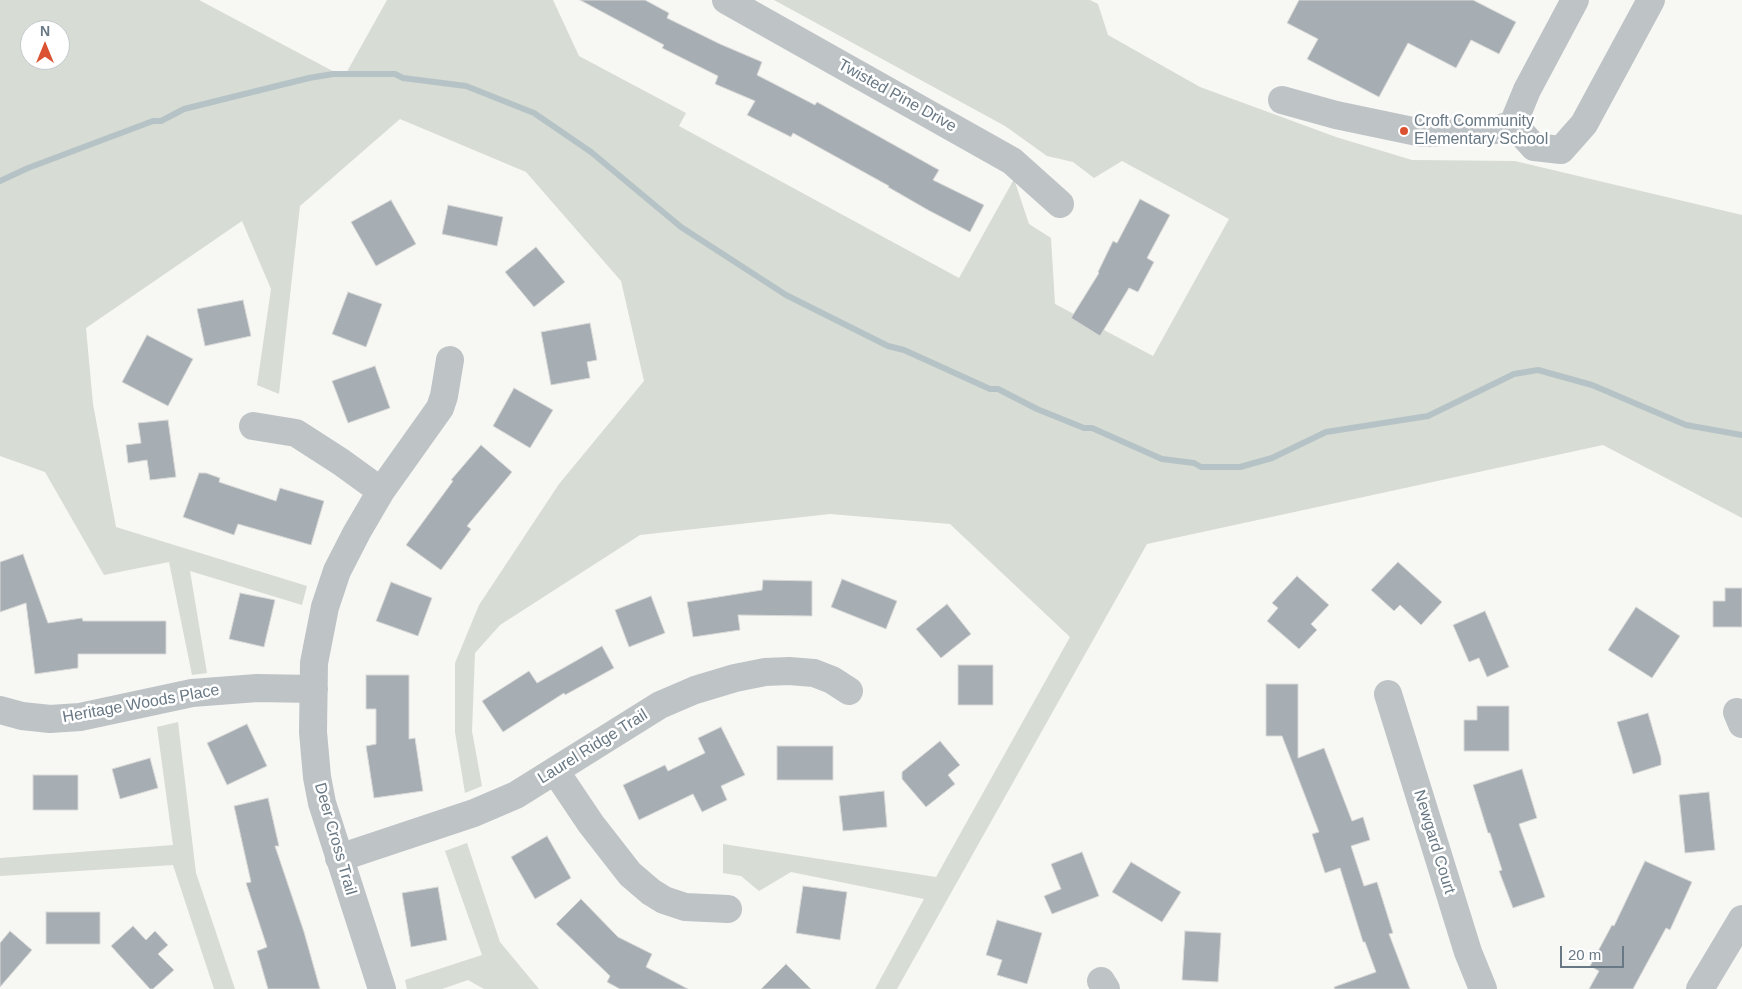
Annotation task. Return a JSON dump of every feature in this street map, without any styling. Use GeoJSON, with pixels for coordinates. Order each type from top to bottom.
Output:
{"type":"FeatureCollection","features":[{"type":"Feature","properties":{"kind":"street","name":"Twisted Pine Drive"},"geometry":{"type":"LineString","coordinates":[[726,0],[1012,161],[1060,204]]}},
{"type":"Feature","properties":{"kind":"street"},"geometry":{"type":"LineString","coordinates":[[1282,100],[1336,115],[1422,133],[1496,130],[1513,124],[1526,90],[1575,0]]}},
{"type":"Feature","properties":{"kind":"street"},"geometry":{"type":"LineString","coordinates":[[1513,124],[1534,147],[1561,150],[1584,124],[1651,0]]}},
{"type":"Feature","properties":{"kind":"street","name":"Deer Cross Trail"},"geometry":{"type":"LineString","coordinates":[[382,989],[338,858],[322,803],[317,776],[313,732],[314,663],[325,607],[337,571],[357,532],[381,492],[440,408],[450,360]]}},
{"type":"Feature","properties":{"kind":"street"},"geometry":{"type":"LineString","coordinates":[[252,426],[296,433],[341,462],[381,492]]}},
{"type":"Feature","properties":{"kind":"street","name":"Laurel Ridge Trail"},"geometry":{"type":"LineString","coordinates":[[338,858],[474,813],[516,795],[556,772],[601,741],[660,705],[696,690],[735,678],[781,671],[814,673],[832,680],[849,692]]}},
{"type":"Feature","properties":{"kind":"street","name":"Heritage Woods Place"},"geometry":{"type":"LineString","coordinates":[[0,710],[22,716],[50,718],[80,717],[192,693],[257,688],[314,689]]}},
{"type":"Feature","properties":{"kind":"street","name":"Newgard Court"},"geometry":{"type":"LineString","coordinates":[[1388,694],[1468,952],[1483,989]]}},
{"type":"Feature","properties":{"kind":"street"},"geometry":{"type":"LineString","coordinates":[[556,772],[591,824],[630,874],[650,892],[685,908],[728,909]]}},
{"type":"Feature","properties":{"kind":"street"},"geometry":{"type":"LineString","coordinates":[[1700,989],[1742,919]]}},
{"type":"Feature","properties":{"kind":"shaded area"},"geometry":{"type":"Polygon","coordinates":[[[0,0],[199,0],[344,77],[387,0],[553,0],[579,56],[686,113],[679,126],[959,278],[1014,179],[1029,224],[1051,238],[1055,304],[1153,356],[1229,219],[1122,161],[1094,178],[1073,162],[1047,156],[1005,126],[774,0],[1090,0],[1098,4],[1108,35],[1200,87],[1336,137],[1412,160],[1515,161],[1742,215],[1742,518],[1603,445],[1147,544],[897,989],[875,989],[924,899],[791,872],[759,891],[741,876],[723,873],[723,844],[936,877],[1070,637],[950,524],[830,514],[640,535],[500,625],[475,653],[472,731],[482,786],[465,793],[455,732],[455,663],[479,605],[559,484],[644,381],[621,281],[526,172],[400,119],[300,206],[279,394],[257,385],[271,289],[242,221],[86,328],[93,404],[116,527],[307,586],[302,605],[190,571],[207,673],[192,675],[169,562],[104,575],[45,472],[0,456],[0,0]]]}},
{"type":"Feature","properties":{"kind":"shaded area"},"geometry":{"type":"Polygon","coordinates":[[[178,722],[196,873],[235,989],[214,989],[173,865],[0,876],[0,858],[173,845],[157,727],[178,722]]]}},
{"type":"Feature","properties":{"kind":"shaded area"},"geometry":{"type":"Polygon","coordinates":[[[467,843],[500,942],[539,989],[484,989],[468,980],[442,989],[407,989],[405,980],[482,955],[445,851],[467,843]]]}},
{"type":"Feature","properties":{"kind":"building"},"geometry":{"type":"Polygon","coordinates":[[[580,0],[645,0],[669,13],[667,18],[762,62],[757,75],[815,105],[817,102],[939,170],[933,180],[984,205],[970,232],[793,133],[791,137],[747,115],[755,101],[715,84],[718,76],[662,48],[664,45],[580,0]]]}},
{"type":"Feature","properties":{"kind":"building"},"geometry":{"type":"Polygon","coordinates":[[[1299,0],[1473,0],[1516,22],[1499,54],[1471,40],[1456,68],[1408,43],[1379,97],[1307,59],[1318,39],[1287,23],[1299,0]]]}},
{"type":"Feature","properties":{"kind":"building"},"geometry":{"type":"Polygon","coordinates":[[[1140,199],[1170,215],[1147,258],[1154,262],[1138,292],[1129,288],[1100,336],[1071,318],[1099,273],[1113,241],[1117,243],[1140,199]]]}},
{"type":"Feature","properties":{"kind":"building"},"geometry":{"type":"Polygon","coordinates":[[[391,200],[416,244],[376,266],[351,222],[391,200]]]}},
{"type":"Feature","properties":{"kind":"building"},"geometry":{"type":"Polygon","coordinates":[[[448,205],[503,217],[497,246],[442,234],[448,205]]]}},
{"type":"Feature","properties":{"kind":"building"},"geometry":{"type":"Polygon","coordinates":[[[536,247],[565,282],[534,307],[505,272],[536,247]]]}},
{"type":"Feature","properties":{"kind":"building"},"geometry":{"type":"Polygon","coordinates":[[[348,292],[382,304],[366,347],[332,334],[348,292]]]}},
{"type":"Feature","properties":{"kind":"building"},"geometry":{"type":"Polygon","coordinates":[[[243,300],[251,336],[205,346],[197,309],[243,300]]]}},
{"type":"Feature","properties":{"kind":"building"},"geometry":{"type":"Polygon","coordinates":[[[590,323],[597,360],[587,362],[590,378],[551,385],[541,332],[590,323]]]}},
{"type":"Feature","properties":{"kind":"building"},"geometry":{"type":"Polygon","coordinates":[[[147,335],[193,359],[168,406],[122,382],[147,335]]]}},
{"type":"Feature","properties":{"kind":"building"},"geometry":{"type":"Polygon","coordinates":[[[375,366],[390,408],[348,423],[332,381],[375,366]]]}},
{"type":"Feature","properties":{"kind":"building"},"geometry":{"type":"Polygon","coordinates":[[[514,388],[553,410],[530,448],[493,426],[514,388]]]}},
{"type":"Feature","properties":{"kind":"building"},"geometry":{"type":"Polygon","coordinates":[[[168,420],[176,477],[150,480],[147,460],[128,463],[126,445],[141,443],[138,423],[168,420]]]}},
{"type":"Feature","properties":{"kind":"building"},"geometry":{"type":"Polygon","coordinates":[[[481,445],[512,472],[467,526],[471,529],[441,570],[406,545],[453,481],[451,480],[481,445]]]}},
{"type":"Feature","properties":{"kind":"building"},"geometry":{"type":"Polygon","coordinates":[[[199,473],[206,473],[220,478],[219,482],[276,501],[280,488],[324,501],[311,545],[238,524],[234,535],[183,517],[199,473]]]}},
{"type":"Feature","properties":{"kind":"building"},"geometry":{"type":"Polygon","coordinates":[[[23,554],[48,623],[82,618],[83,621],[166,621],[166,654],[78,654],[78,668],[35,674],[26,603],[0,612],[0,562],[23,554]]]}},
{"type":"Feature","properties":{"kind":"building"},"geometry":{"type":"Polygon","coordinates":[[[1398,562],[1442,602],[1421,625],[1400,605],[1394,611],[1371,590],[1398,562]]]}},
{"type":"Feature","properties":{"kind":"building"},"geometry":{"type":"Polygon","coordinates":[[[1297,576],[1329,605],[1311,624],[1317,630],[1299,649],[1267,621],[1278,608],[1272,603],[1297,576]]]}},
{"type":"Feature","properties":{"kind":"building"},"geometry":{"type":"Polygon","coordinates":[[[842,579],[897,601],[886,629],[831,607],[842,579]]]}},
{"type":"Feature","properties":{"kind":"building"},"geometry":{"type":"Polygon","coordinates":[[[763,580],[812,581],[812,616],[738,615],[740,630],[693,637],[687,602],[762,590],[763,580]]]}},
{"type":"Feature","properties":{"kind":"building"},"geometry":{"type":"Polygon","coordinates":[[[391,582],[432,598],[418,636],[376,621],[391,582]]]}},
{"type":"Feature","properties":{"kind":"building"},"geometry":{"type":"Polygon","coordinates":[[[1725,588],[1742,588],[1742,627],[1713,627],[1713,601],[1725,601],[1725,588]]]}},
{"type":"Feature","properties":{"kind":"building"},"geometry":{"type":"Polygon","coordinates":[[[240,593],[275,600],[264,647],[229,639],[240,593]]]}},
{"type":"Feature","properties":{"kind":"building"},"geometry":{"type":"Polygon","coordinates":[[[651,596],[665,633],[629,647],[615,610],[651,596]]]}},
{"type":"Feature","properties":{"kind":"building"},"geometry":{"type":"Polygon","coordinates":[[[947,604],[971,634],[941,658],[916,629],[947,604]]]}},
{"type":"Feature","properties":{"kind":"building"},"geometry":{"type":"Polygon","coordinates":[[[1636,607],[1680,636],[1652,678],[1608,650],[1636,607]]]}},
{"type":"Feature","properties":{"kind":"building"},"geometry":{"type":"Polygon","coordinates":[[[1485,611],[1509,667],[1487,677],[1479,658],[1469,662],[1453,625],[1485,611]]]}},
{"type":"Feature","properties":{"kind":"building"},"geometry":{"type":"Polygon","coordinates":[[[602,646],[614,668],[565,695],[564,693],[503,732],[482,701],[529,671],[537,683],[602,646]]]}},
{"type":"Feature","properties":{"kind":"building"},"geometry":{"type":"Polygon","coordinates":[[[958,665],[993,665],[993,705],[958,705],[958,665]]]}},
{"type":"Feature","properties":{"kind":"building"},"geometry":{"type":"Polygon","coordinates":[[[366,675],[409,675],[409,739],[415,738],[423,791],[374,798],[366,746],[376,744],[376,709],[366,709],[366,675]]]}},
{"type":"Feature","properties":{"kind":"building"},"geometry":{"type":"Polygon","coordinates":[[[1266,684],[1298,684],[1298,758],[1324,748],[1352,821],[1363,817],[1370,840],[1351,846],[1364,886],[1377,882],[1393,933],[1389,934],[1410,989],[1335,989],[1334,987],[1376,972],[1365,942],[1363,942],[1340,868],[1325,873],[1312,834],[1319,832],[1282,736],[1266,736],[1266,684]]]}},
{"type":"Feature","properties":{"kind":"building"},"geometry":{"type":"Polygon","coordinates":[[[1477,706],[1509,706],[1509,751],[1464,751],[1464,720],[1477,720],[1477,706]]]}},
{"type":"Feature","properties":{"kind":"building"},"geometry":{"type":"Polygon","coordinates":[[[1648,713],[1661,758],[1661,765],[1633,774],[1617,722],[1648,713]]]}},
{"type":"Feature","properties":{"kind":"building"},"geometry":{"type":"Polygon","coordinates":[[[247,724],[267,766],[227,785],[207,743],[247,724]]]}},
{"type":"Feature","properties":{"kind":"building"},"geometry":{"type":"Polygon","coordinates":[[[721,727],[745,775],[721,786],[727,800],[702,812],[693,794],[639,820],[623,785],[665,765],[668,771],[705,753],[698,738],[721,727]]]}},
{"type":"Feature","properties":{"kind":"building"},"geometry":{"type":"Polygon","coordinates":[[[940,741],[960,765],[948,775],[955,784],[926,807],[902,779],[902,772],[940,741]]]}},
{"type":"Feature","properties":{"kind":"building"},"geometry":{"type":"Polygon","coordinates":[[[777,746],[833,746],[833,780],[777,780],[777,746]]]}},
{"type":"Feature","properties":{"kind":"building"},"geometry":{"type":"Polygon","coordinates":[[[150,758],[158,788],[120,799],[112,769],[150,758]]]}},
{"type":"Feature","properties":{"kind":"building"},"geometry":{"type":"Polygon","coordinates":[[[1522,769],[1537,818],[1519,824],[1545,897],[1513,908],[1499,871],[1502,870],[1473,785],[1522,769]]]}},
{"type":"Feature","properties":{"kind":"building"},"geometry":{"type":"Polygon","coordinates":[[[33,775],[78,775],[78,810],[33,810],[33,775]]]}},
{"type":"Feature","properties":{"kind":"building"},"geometry":{"type":"Polygon","coordinates":[[[884,791],[887,827],[843,831],[839,796],[884,791]]]}},
{"type":"Feature","properties":{"kind":"building"},"geometry":{"type":"Polygon","coordinates":[[[1709,792],[1715,850],[1685,853],[1679,795],[1709,792]]]}},
{"type":"Feature","properties":{"kind":"building"},"geometry":{"type":"Polygon","coordinates":[[[268,798],[279,846],[275,846],[304,932],[320,989],[268,989],[257,951],[267,947],[246,883],[251,882],[234,806],[268,798]]]}},
{"type":"Feature","properties":{"kind":"building"},"geometry":{"type":"Polygon","coordinates":[[[547,836],[571,878],[535,899],[511,857],[547,836]]]}},
{"type":"Feature","properties":{"kind":"building"},"geometry":{"type":"Polygon","coordinates":[[[1082,852],[1099,896],[1052,914],[1044,896],[1061,889],[1051,864],[1082,852]]]}},
{"type":"Feature","properties":{"kind":"building"},"geometry":{"type":"Polygon","coordinates":[[[1645,861],[1692,882],[1670,930],[1666,928],[1633,989],[1589,989],[1599,971],[1590,966],[1612,925],[1614,926],[1645,861]]]}},
{"type":"Feature","properties":{"kind":"building"},"geometry":{"type":"Polygon","coordinates":[[[1131,862],[1181,892],[1162,922],[1112,892],[1131,862]]]}},
{"type":"Feature","properties":{"kind":"building"},"geometry":{"type":"Polygon","coordinates":[[[803,886],[847,892],[840,940],[796,933],[803,886]]]}},
{"type":"Feature","properties":{"kind":"building"},"geometry":{"type":"Polygon","coordinates":[[[438,887],[447,940],[411,947],[402,893],[438,887]]]}},
{"type":"Feature","properties":{"kind":"building"},"geometry":{"type":"Polygon","coordinates":[[[581,899],[618,937],[652,954],[646,967],[688,989],[620,989],[607,982],[610,976],[556,924],[581,899]]]}},
{"type":"Feature","properties":{"kind":"building"},"geometry":{"type":"Polygon","coordinates":[[[46,912],[100,912],[100,944],[46,944],[46,912]]]}},
{"type":"Feature","properties":{"kind":"building"},"geometry":{"type":"Polygon","coordinates":[[[997,920],[1042,933],[1027,984],[997,975],[1002,960],[986,955],[997,920]]]}},
{"type":"Feature","properties":{"kind":"building"},"geometry":{"type":"Polygon","coordinates":[[[133,926],[146,940],[155,931],[168,945],[158,954],[174,970],[153,989],[150,989],[111,946],[133,926]]]}},
{"type":"Feature","properties":{"kind":"building"},"geometry":{"type":"Polygon","coordinates":[[[10,931],[32,950],[0,987],[0,943],[10,931]]]}},
{"type":"Feature","properties":{"kind":"building"},"geometry":{"type":"Polygon","coordinates":[[[1185,931],[1221,933],[1218,982],[1182,980],[1185,931]]]}},
{"type":"Feature","properties":{"kind":"building"},"geometry":{"type":"Polygon","coordinates":[[[786,964],[811,989],[761,989],[786,964]]]}},
{"type":"Feature","properties":{"kind":"waterway"},"geometry":{"type":"LineString","coordinates":[[0,181],[28,168],[153,121],[161,121],[184,109],[309,78],[333,74],[395,74],[403,78],[466,86],[534,113],[591,152],[681,227],[786,295],[888,346],[904,350],[990,389],[998,389],[1037,409],[1084,428],[1092,428],[1162,459],[1194,463],[1201,467],[1240,467],[1272,458],[1326,432],[1428,416],[1514,374],[1538,370],[1592,385],[1686,425],[1742,435]]}},
{"type":"Feature","properties":{"kind":"place","name":"Croft Community Elementary School"},"geometry":{"type":"Point","coordinates":[1404,131]}}]}
